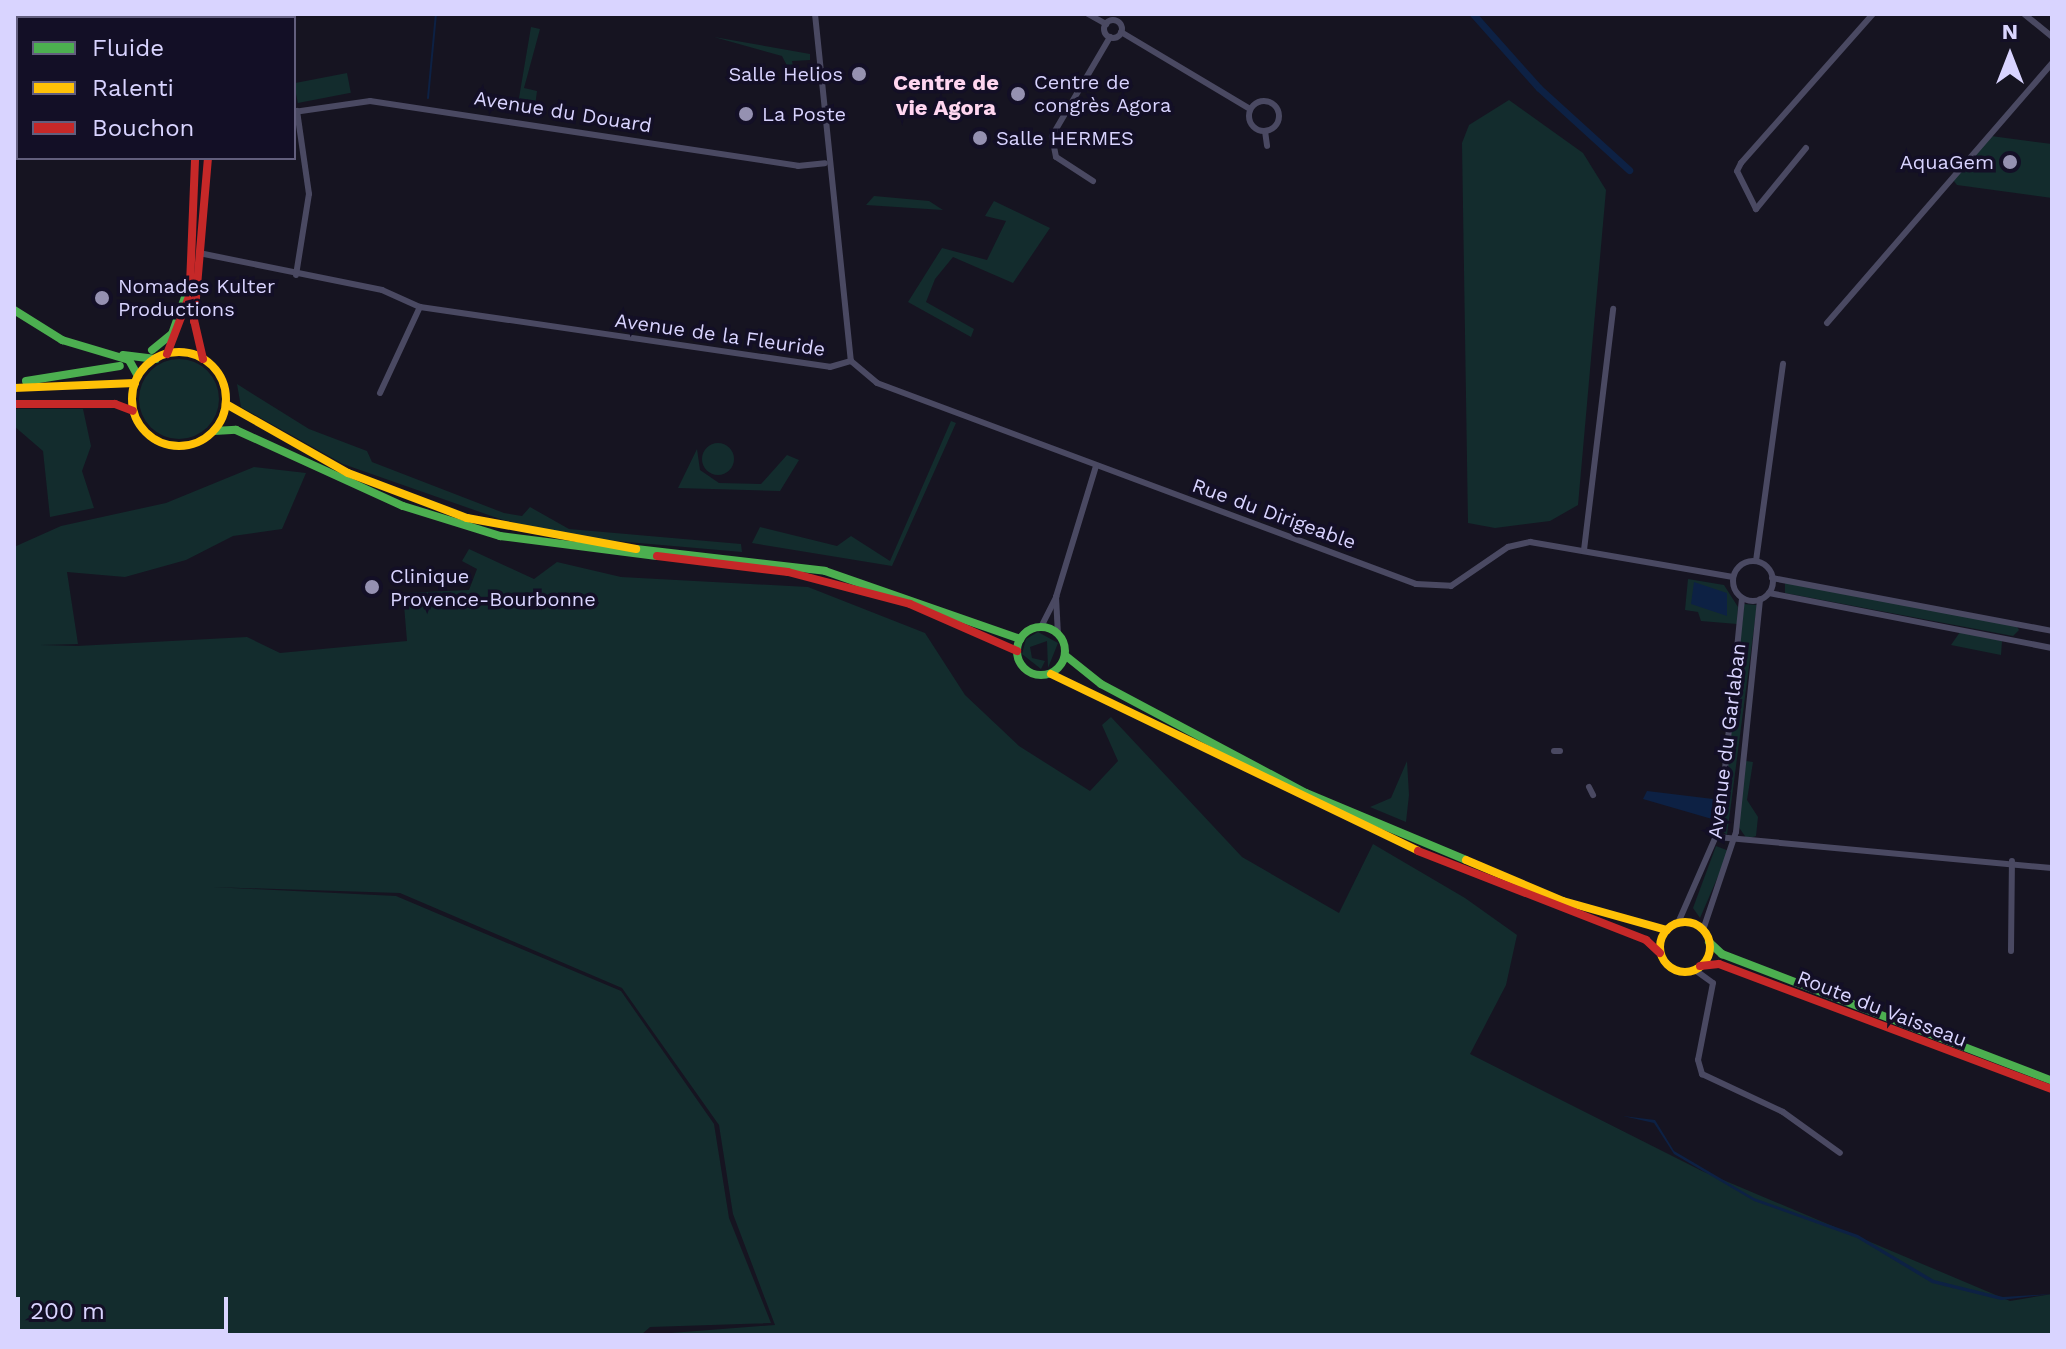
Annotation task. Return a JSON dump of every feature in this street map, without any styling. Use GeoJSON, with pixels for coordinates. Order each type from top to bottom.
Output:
{"type":"FeatureCollection","features":[{"type":"Feature","properties":{"kind":"main road"},"geometry":{"type":"LineString","coordinates":[[167,354],[186,320],[195,160]]}},
{"type":"Feature","properties":{"kind":"main road"},"geometry":{"type":"LineString","coordinates":[[208,160],[194,321],[203,359],[223,382],[226,404],[214,431]]}},
{"type":"Feature","properties":{"kind":"main road"},"geometry":{"type":"LineString","coordinates":[[136,380],[172,334],[190,283]]}},
{"type":"Feature","properties":{"kind":"main road"},"geometry":{"type":"LineString","coordinates":[[14,310],[77,347],[129,360],[136,380],[133,411],[146,433],[167,445],[187,446],[214,431],[236,430],[403,506],[500,536],[788,572],[910,604],[1017,651]]}},
{"type":"Feature","properties":{"kind":"main road"},"geometry":{"type":"LineString","coordinates":[[77,347],[203,359]]}},
{"type":"Feature","properties":{"kind":"main road"},"geometry":{"type":"LineString","coordinates":[[14,386],[120,366]]}},
{"type":"Feature","properties":{"kind":"main road"},"geometry":{"type":"LineString","coordinates":[[14,386],[136,380]]}},
{"type":"Feature","properties":{"kind":"main road"},"geometry":{"type":"LineString","coordinates":[[14,404],[115,404],[133,411]]}},
{"type":"Feature","properties":{"kind":"main road"},"geometry":{"type":"LineString","coordinates":[[226,404],[348,473],[467,518],[555,539],[825,571],[1020,639]]}},
{"type":"Feature","properties":{"kind":"main road"},"geometry":{"type":"LineString","coordinates":[[1660,953],[1667,930],[1678,923],[1703,930],[1709,942],[1698,968],[1674,969],[1646,940],[1557,908],[1255,778],[1051,674],[1026,670],[1017,651],[1020,639],[1041,627],[1058,633],[1066,656],[1077,670],[1224,753],[1469,865],[1667,930]]}},
{"type":"Feature","properties":{"kind":"main road"},"geometry":{"type":"LineString","coordinates":[[1051,674],[1066,656]]}},
{"type":"Feature","properties":{"kind":"main road","name":"Route du Vaisseau"},"geometry":{"type":"LineString","coordinates":[[1709,942],[1722,954],[2052,1081]]}},
{"type":"Feature","properties":{"kind":"main road","name":"Route du Vaisseau"},"geometry":{"type":"LineString","coordinates":[[1698,968],[1719,964],[2052,1089]]}},
{"type":"Feature","properties":{"kind":"street"},"geometry":{"type":"LineString","coordinates":[[815,14],[830,135],[825,163],[835,184],[851,361]]}},
{"type":"Feature","properties":{"kind":"street"},"geometry":{"type":"LineString","coordinates":[[1088,14],[1106,24],[1110,37]]}},
{"type":"Feature","properties":{"kind":"street"},"geometry":{"type":"LineString","coordinates":[[1806,148],[1768,203],[1756,209],[1737,171],[1741,163],[1873,14]]}},
{"type":"Feature","properties":{"kind":"street"},"geometry":{"type":"LineString","coordinates":[[2024,14],[2052,37]]}},
{"type":"Feature","properties":{"kind":"street"},"geometry":{"type":"LineString","coordinates":[[1106,24],[1117,21],[1121,32],[1250,109]]}},
{"type":"Feature","properties":{"kind":"street"},"geometry":{"type":"LineString","coordinates":[[1093,181],[1056,157],[1052,136],[1110,37],[1121,32]]}},
{"type":"Feature","properties":{"kind":"street"},"geometry":{"type":"LineString","coordinates":[[1827,323],[2052,63]]}},
{"type":"Feature","properties":{"kind":"street"},"geometry":{"type":"LineString","coordinates":[[1250,109],[1264,100],[1277,107],[1277,124],[1265,131]]}},
{"type":"Feature","properties":{"kind":"street","name":"Avenue du Douard"},"geometry":{"type":"LineString","coordinates":[[296,112],[370,101],[798,166],[825,163]]}},
{"type":"Feature","properties":{"kind":"street"},"geometry":{"type":"LineString","coordinates":[[1250,109],[1250,123],[1265,131]]}},
{"type":"Feature","properties":{"kind":"street"},"geometry":{"type":"LineString","coordinates":[[296,118],[309,194],[296,275]]}},
{"type":"Feature","properties":{"kind":"street"},"geometry":{"type":"LineString","coordinates":[[1265,131],[1267,146]]}},
{"type":"Feature","properties":{"kind":"street","name":"Avenue de la Fleuride"},"geometry":{"type":"LineString","coordinates":[[198,253],[382,290],[420,307],[830,367],[851,361],[877,383],[1096,466]]}},
{"type":"Feature","properties":{"kind":"street"},"geometry":{"type":"LineString","coordinates":[[380,393],[420,307]]}},
{"type":"Feature","properties":{"kind":"street"},"geometry":{"type":"LineString","coordinates":[[1613,309],[1584,550],[1733,577],[1756,561],[1783,364]]}},
{"type":"Feature","properties":{"kind":"street"},"geometry":{"type":"LineString","coordinates":[[1041,627],[1056,597],[1096,466]]}},
{"type":"Feature","properties":{"kind":"street","name":"Rue du Dirigeable"},"geometry":{"type":"LineString","coordinates":[[1096,466],[1442,588],[1508,547],[1530,542],[1584,550]]}},
{"type":"Feature","properties":{"kind":"street"},"geometry":{"type":"LineString","coordinates":[[1756,561],[1772,578],[2052,631]]}},
{"type":"Feature","properties":{"kind":"street"},"geometry":{"type":"LineString","coordinates":[[1733,577],[1742,598],[1760,599],[1769,593],[2052,648]]}},
{"type":"Feature","properties":{"kind":"street"},"geometry":{"type":"LineString","coordinates":[[1769,593],[1772,578]]}},
{"type":"Feature","properties":{"kind":"street"},"geometry":{"type":"LineString","coordinates":[[1056,597],[1058,633]]}},
{"type":"Feature","properties":{"kind":"street","name":"Avenue du Garlaban"},"geometry":{"type":"LineString","coordinates":[[1678,923],[1717,837],[1742,598]]}},
{"type":"Feature","properties":{"kind":"street","name":"Avenue du Garlaban"},"geometry":{"type":"LineString","coordinates":[[1703,930],[1734,841],[1760,599]]}},
{"type":"Feature","properties":{"kind":"street"},"geometry":{"type":"LineString","coordinates":[[2025,643],[2027,626]]}},
{"type":"Feature","properties":{"kind":"street"},"geometry":{"type":"LineString","coordinates":[[1589,787],[1593,795]]}},
{"type":"Feature","properties":{"kind":"street"},"geometry":{"type":"LineString","coordinates":[[1717,837],[1734,841],[2012,861],[2052,868]]}},
{"type":"Feature","properties":{"kind":"street"},"geometry":{"type":"LineString","coordinates":[[2011,951],[2012,861]]}},
{"type":"Feature","properties":{"kind":"street"},"geometry":{"type":"LineString","coordinates":[[1698,968],[1713,983],[1698,1060],[1702,1074],[1793,1118],[1840,1153]]}},
{"type":"Feature","properties":{"kind":"green space"},"geometry":{"type":"Polygon","coordinates":[[[531,27],[540,29],[524,88],[537,91],[534,114],[517,112],[517,105],[493,108],[519,98],[531,27]]]}},
{"type":"Feature","properties":{"kind":"green space"},"geometry":{"type":"Polygon","coordinates":[[[714,37],[810,54],[810,60],[792,61],[796,83],[782,56],[714,37]]]}},
{"type":"Feature","properties":{"kind":"green space"},"geometry":{"type":"Polygon","coordinates":[[[347,73],[351,93],[298,103],[296,83],[347,73]]]}},
{"type":"Feature","properties":{"kind":"green space"},"geometry":{"type":"Polygon","coordinates":[[[1509,100],[1583,153],[1606,190],[1578,505],[1550,521],[1495,528],[1468,523],[1462,143],[1469,125],[1509,100]]]}},
{"type":"Feature","properties":{"kind":"green space","name":"AquaGem"},"geometry":{"type":"Polygon","coordinates":[[[1991,136],[2052,144],[2052,198],[1957,185],[1953,180],[1991,136]]]}},
{"type":"Feature","properties":{"kind":"green space"},"geometry":{"type":"Polygon","coordinates":[[[874,196],[929,201],[943,210],[866,205],[874,196]]]}},
{"type":"Feature","properties":{"kind":"green space"},"geometry":{"type":"Polygon","coordinates":[[[994,201],[1050,228],[1013,283],[953,257],[935,279],[926,302],[974,329],[971,337],[908,302],[942,248],[987,260],[1006,221],[985,216],[994,201]]]}},
{"type":"Feature","properties":{"kind":"green space"},"geometry":{"type":"Polygon","coordinates":[[[179,359],[194,362],[207,371],[216,384],[219,399],[216,414],[207,427],[194,436],[179,439],[164,436],[151,427],[142,414],[139,399],[142,384],[151,371],[164,362],[179,359]]]}},
{"type":"Feature","properties":{"kind":"green space"},"geometry":{"type":"Polygon","coordinates":[[[237,384],[309,429],[367,451],[372,462],[504,513],[522,516],[530,507],[569,529],[741,544],[742,552],[570,537],[500,519],[343,464],[241,407],[237,384]]]}},
{"type":"Feature","properties":{"kind":"green space"},"geometry":{"type":"Polygon","coordinates":[[[14,409],[83,409],[91,446],[82,471],[94,508],[50,517],[43,451],[14,426],[14,409]]]}},
{"type":"Feature","properties":{"kind":"green space"},"geometry":{"type":"Polygon","coordinates":[[[951,421],[956,423],[892,566],[752,543],[760,527],[837,546],[851,536],[890,561],[951,421]]]}},
{"type":"Feature","properties":{"kind":"green space"},"geometry":{"type":"Polygon","coordinates":[[[718,443],[729,448],[734,459],[729,470],[718,475],[707,470],[702,459],[707,448],[718,443]]]}},
{"type":"Feature","properties":{"kind":"green space"},"geometry":{"type":"Polygon","coordinates":[[[697,449],[700,470],[719,483],[761,484],[787,455],[799,460],[780,491],[678,488],[697,449]]]}},
{"type":"Feature","properties":{"kind":"green space"},"geometry":{"type":"Polygon","coordinates":[[[254,467],[306,473],[282,529],[233,536],[186,560],[125,577],[67,572],[78,644],[40,645],[77,646],[247,637],[280,653],[407,641],[403,593],[469,590],[477,569],[462,561],[469,549],[534,579],[557,562],[621,577],[808,587],[925,633],[965,695],[1019,746],[1090,791],[1118,761],[1102,725],[1111,717],[1242,857],[1339,913],[1373,844],[1465,898],[1517,935],[1506,985],[1470,1054],[1702,1171],[2010,1301],[2052,1294],[2052,1335],[645,1335],[775,1325],[733,1214],[719,1125],[622,988],[400,893],[212,887],[396,896],[621,991],[714,1124],[729,1218],[771,1323],[650,1327],[641,1335],[14,1335],[14,547],[61,526],[166,503],[254,467]]]}},
{"type":"Feature","properties":{"kind":"green space"},"geometry":{"type":"Polygon","coordinates":[[[1688,579],[1724,585],[1738,607],[1737,624],[1701,621],[1698,612],[1685,610],[1688,579]]]}},
{"type":"Feature","properties":{"kind":"green space"},"geometry":{"type":"Polygon","coordinates":[[[1785,583],[2016,625],[2019,630],[2013,636],[1785,593],[1785,583]]]}},
{"type":"Feature","properties":{"kind":"green space"},"geometry":{"type":"Polygon","coordinates":[[[1744,604],[1757,605],[1727,835],[1721,830],[1744,604]]]}},
{"type":"Feature","properties":{"kind":"green space"},"geometry":{"type":"Polygon","coordinates":[[[1038,632],[1058,643],[1048,668],[1047,641],[1030,647],[1032,658],[1045,661],[1041,669],[1022,654],[1026,639],[1038,632]]]}},
{"type":"Feature","properties":{"kind":"green space"},"geometry":{"type":"Polygon","coordinates":[[[1960,632],[2002,641],[2001,655],[1951,645],[1960,632]]]}},
{"type":"Feature","properties":{"kind":"green space"},"geometry":{"type":"Polygon","coordinates":[[[1407,761],[1409,795],[1406,822],[1370,807],[1391,798],[1407,761]]]}},
{"type":"Feature","properties":{"kind":"green space"},"geometry":{"type":"Polygon","coordinates":[[[1746,761],[1753,762],[1747,800],[1758,817],[1756,836],[1747,839],[1738,826],[1746,761]]]}},
{"type":"Feature","properties":{"kind":"green space"},"geometry":{"type":"Polygon","coordinates":[[[1716,846],[1729,851],[1700,918],[1693,908],[1716,846]]]}},
{"type":"Feature","properties":{"kind":"water"},"geometry":{"type":"Polygon","coordinates":[[[1694,582],[1727,593],[1727,616],[1691,604],[1694,582]]]}},
{"type":"Feature","properties":{"kind":"water"},"geometry":{"type":"Polygon","coordinates":[[[1647,791],[1713,799],[1712,819],[1643,799],[1647,791]]]}},
{"type":"Feature","properties":{"kind":"water"},"geometry":{"type":"Polygon","coordinates":[[[1623,1116],[1655,1120],[1674,1151],[1754,1198],[1858,1235],[1934,1280],[2003,1297],[2052,1294],[2001,1300],[1932,1283],[1857,1238],[1754,1201],[1674,1154],[1654,1123],[1623,1116]]]}},
{"type":"Feature","properties":{"kind":"waterway"},"geometry":{"type":"LineString","coordinates":[[428,98],[436,14]]}},
{"type":"Feature","properties":{"kind":"waterway"},"geometry":{"type":"LineString","coordinates":[[1473,14],[1539,88],[1629,170]]}},
{"type":"Feature","properties":{"kind":"traffic: fast"},"geometry":{"type":"LineString","coordinates":[[152,350],[172,334],[190,283]]}},
{"type":"Feature","properties":{"kind":"traffic: fast"},"geometry":{"type":"LineString","coordinates":[[14,310],[62,340],[129,360],[138,376]]}},
{"type":"Feature","properties":{"kind":"traffic: fast"},"geometry":{"type":"LineString","coordinates":[[123,355],[156,359]]}},
{"type":"Feature","properties":{"kind":"traffic: fast"},"geometry":{"type":"LineString","coordinates":[[26,381],[120,366]]}},
{"type":"Feature","properties":{"kind":"traffic: fast"},"geometry":{"type":"LineString","coordinates":[[214,431],[236,430],[403,506],[500,536],[657,556]]}},
{"type":"Feature","properties":{"kind":"traffic: fast"},"geometry":{"type":"LineString","coordinates":[[636,549],[825,571],[1020,639]]}},
{"type":"Feature","properties":{"kind":"traffic: fast"},"geometry":{"type":"LineString","coordinates":[[1041,627],[1050,628],[1058,634],[1064,642],[1065,651],[1064,660],[1058,668],[1050,674],[1041,675],[1032,674],[1024,668],[1018,660],[1017,651],[1018,642],[1024,634],[1032,628],[1041,627]]}},
{"type":"Feature","properties":{"kind":"traffic: fast"},"geometry":{"type":"LineString","coordinates":[[1066,656],[1101,684],[1306,793],[1466,860]]}},
{"type":"Feature","properties":{"kind":"traffic: fast"},"geometry":{"type":"LineString","coordinates":[[1709,942],[1722,954],[2052,1081]]}},
{"type":"Feature","properties":{"kind":"traffic: slow"},"geometry":{"type":"LineString","coordinates":[[179,352],[197,356],[212,366],[222,381],[226,399],[222,417],[212,432],[197,442],[179,446],[161,442],[146,432],[136,417],[132,399],[136,381],[146,366],[161,356],[179,352]]}},
{"type":"Feature","properties":{"kind":"traffic: slow"},"geometry":{"type":"LineString","coordinates":[[14,388],[135,383]]}},
{"type":"Feature","properties":{"kind":"traffic: slow"},"geometry":{"type":"LineString","coordinates":[[226,404],[348,473],[467,518],[636,549]]}},
{"type":"Feature","properties":{"kind":"traffic: slow"},"geometry":{"type":"LineString","coordinates":[[1051,674],[1418,851]]}},
{"type":"Feature","properties":{"kind":"traffic: slow"},"geometry":{"type":"LineString","coordinates":[[1466,860],[1563,901],[1667,930]]}},
{"type":"Feature","properties":{"kind":"traffic: slow"},"geometry":{"type":"LineString","coordinates":[[1685,922],[1702,930],[1710,947],[1702,964],[1685,972],[1668,964],[1660,947],[1668,930],[1685,922]]}},
{"type":"Feature","properties":{"kind":"traffic: jam"},"geometry":{"type":"LineString","coordinates":[[190,285],[195,160]]}},
{"type":"Feature","properties":{"kind":"traffic: jam"},"geometry":{"type":"LineString","coordinates":[[203,359],[194,321],[208,160]]}},
{"type":"Feature","properties":{"kind":"traffic: jam"},"geometry":{"type":"LineString","coordinates":[[167,354],[188,299]]}},
{"type":"Feature","properties":{"kind":"traffic: jam"},"geometry":{"type":"LineString","coordinates":[[14,404],[115,404],[133,411]]}},
{"type":"Feature","properties":{"kind":"traffic: jam"},"geometry":{"type":"LineString","coordinates":[[657,556],[788,572],[910,604],[1017,651]]}},
{"type":"Feature","properties":{"kind":"traffic: jam"},"geometry":{"type":"LineString","coordinates":[[1418,851],[1646,940],[1660,953]]}},
{"type":"Feature","properties":{"kind":"traffic: jam"},"geometry":{"type":"LineString","coordinates":[[1700,966],[1719,964],[2052,1089]]}},
{"type":"Feature","properties":{"kind":"place","name":"Salle Helios"},"geometry":{"type":"Point","coordinates":[859,74]}},
{"type":"Feature","properties":{"kind":"place","name":"Centre de congrès Agora"},"geometry":{"type":"Point","coordinates":[1018,94]}},
{"type":"Feature","properties":{"kind":"place","name":"La Poste"},"geometry":{"type":"Point","coordinates":[746,114]}},
{"type":"Feature","properties":{"kind":"place","name":"Salle HERMES"},"geometry":{"type":"Point","coordinates":[980,138]}},
{"type":"Feature","properties":{"kind":"place","name":"AquaGem"},"geometry":{"type":"Point","coordinates":[2010,162]}},
{"type":"Feature","properties":{"kind":"place","name":"Nomades Kulter Productions"},"geometry":{"type":"Point","coordinates":[102,298]}},
{"type":"Feature","properties":{"kind":"place","name":"Clinique Provence-Bourbonne"},"geometry":{"type":"Point","coordinates":[372,587]}},
{"type":"Feature","properties":{"kind":"district","name":"Centre de vie Agora"},"geometry":{"type":"Point","coordinates":[946,94]}}]}
